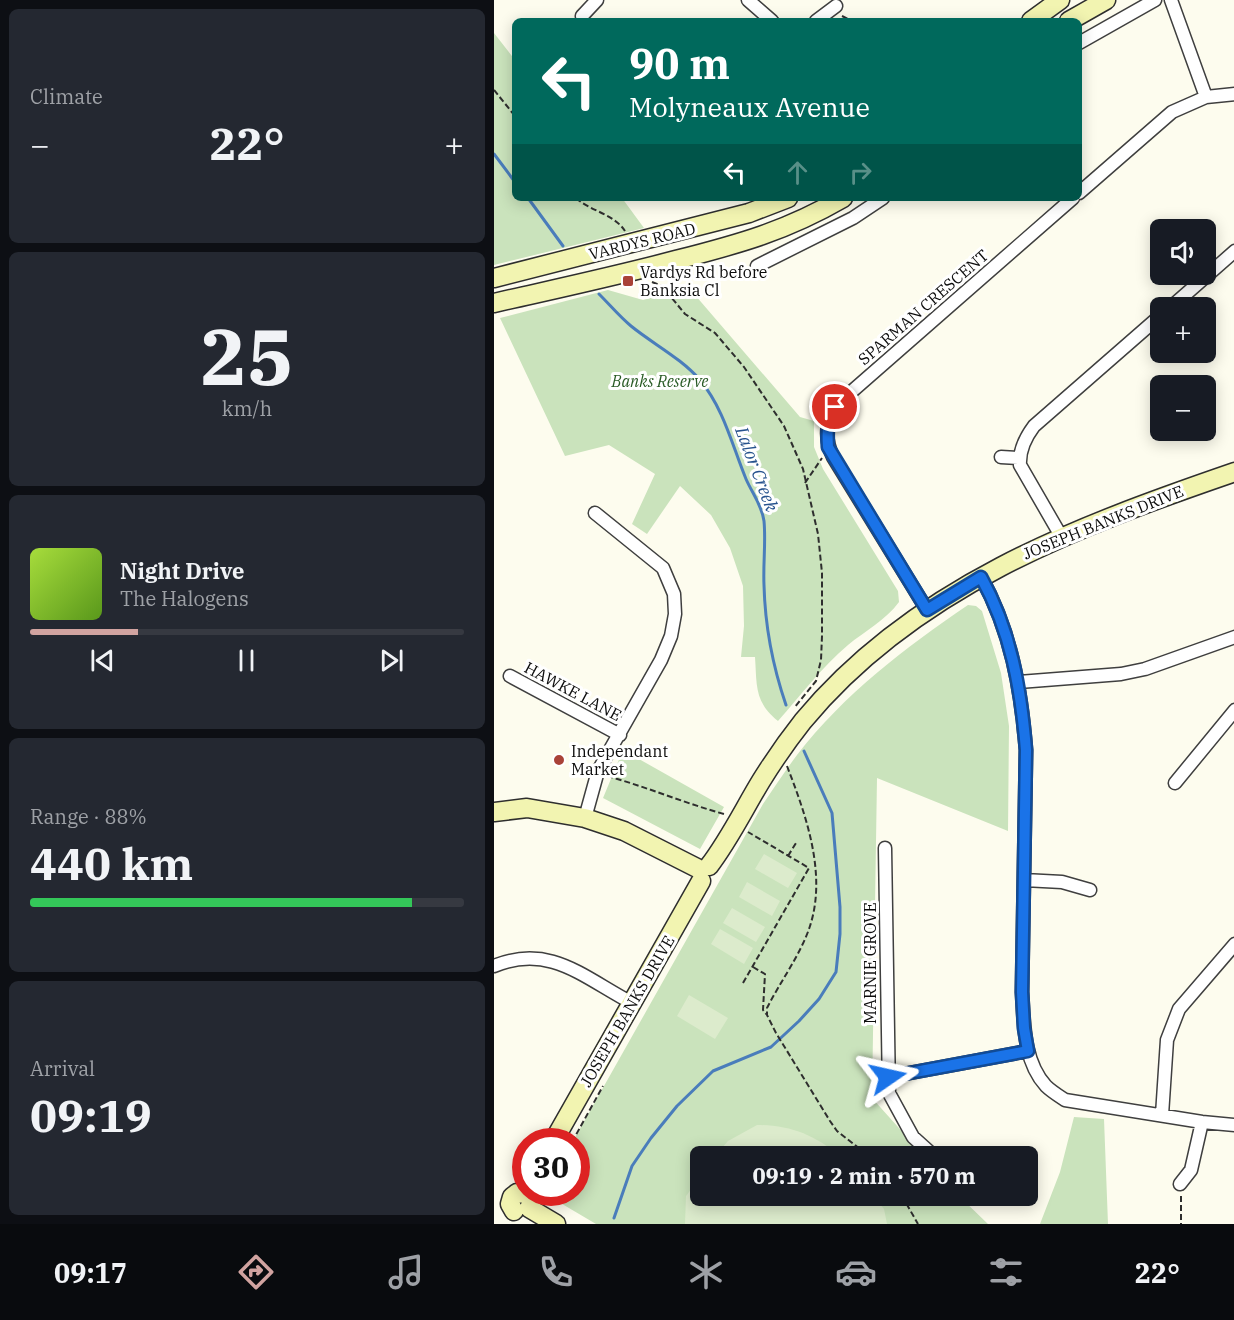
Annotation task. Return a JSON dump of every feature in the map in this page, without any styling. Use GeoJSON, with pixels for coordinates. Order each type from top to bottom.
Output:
{"type":"FeatureCollection","features":[{"type":"Feature","properties":{"kind":"street"},"geometry":{"type":"LineString","coordinates":[[582,18],[597,0]]}},
{"type":"Feature","properties":{"kind":"street"},"geometry":{"type":"LineString","coordinates":[[748,0],[769,18]]}},
{"type":"Feature","properties":{"kind":"street"},"geometry":{"type":"LineString","coordinates":[[1035,18],[1060,0]]}},
{"type":"Feature","properties":{"kind":"street"},"geometry":{"type":"LineString","coordinates":[[1074,18],[1106,0]]}},
{"type":"Feature","properties":{"kind":"street"},"geometry":{"type":"LineString","coordinates":[[1082,41],[1155,0]]}},
{"type":"Feature","properties":{"kind":"street"},"geometry":{"type":"LineString","coordinates":[[1171,0],[1206,97]]}},
{"type":"Feature","properties":{"kind":"street"},"geometry":{"type":"LineString","coordinates":[[820,18],[836,6]]}},
{"type":"Feature","properties":{"kind":"street"},"geometry":{"type":"LineString","coordinates":[[1082,190],[1172,112],[1206,97],[1235,94]]}},
{"type":"Feature","properties":{"kind":"street","name":"VARDYS ROAD"},"geometry":{"type":"LineString","coordinates":[[496,278],[749,213],[780,201]]}},
{"type":"Feature","properties":{"kind":"street","name":"VARDYS ROAD"},"geometry":{"type":"LineString","coordinates":[[494,303],[566,288],[748,242],[803,220],[838,201]]}},
{"type":"Feature","properties":{"kind":"street"},"geometry":{"type":"LineString","coordinates":[[757,266],[853,218],[878,201]]}},
{"type":"Feature","properties":{"kind":"street","name":"SPARMAN CRESCENT"},"geometry":{"type":"LineString","coordinates":[[828,447],[830,416],[842,400],[1070,201]]}},
{"type":"Feature","properties":{"kind":"street"},"geometry":{"type":"LineString","coordinates":[[1183,297],[1235,251]]}},
{"type":"Feature","properties":{"kind":"street"},"geometry":{"type":"LineString","coordinates":[[496,278],[514,280],[569,268],[573,270],[575,278],[566,288]]}},
{"type":"Feature","properties":{"kind":"street"},"geometry":{"type":"LineString","coordinates":[[1061,536],[1024,476],[1020,465],[1019,458],[1027,435],[1034,426],[1150,325]]}},
{"type":"Feature","properties":{"kind":"street"},"geometry":{"type":"LineString","coordinates":[[828,447],[927,610]]}},
{"type":"Feature","properties":{"kind":"street"},"geometry":{"type":"LineString","coordinates":[[1001,457],[1019,458]]}},
{"type":"Feature","properties":{"kind":"street","name":"JOSEPH BANKS DRIVE"},"geometry":{"type":"LineString","coordinates":[[561,1128],[703,872],[773,762],[804,721],[857,664],[927,610],[981,577],[1061,536],[1235,472]]}},
{"type":"Feature","properties":{"kind":"street"},"geometry":{"type":"LineString","coordinates":[[585,818],[598,771],[661,660],[671,636],[675,614],[674,594],[663,568],[595,513]]}},
{"type":"Feature","properties":{"kind":"street"},"geometry":{"type":"LineString","coordinates":[[981,577],[999,613],[1019,682],[1026,750],[1022,992],[1028,1051],[1037,1073],[1046,1087],[1065,1100],[1202,1122],[1235,1125]]}},
{"type":"Feature","properties":{"kind":"street"},"geometry":{"type":"LineString","coordinates":[[1019,682],[1121,674],[1145,669],[1235,637]]}},
{"type":"Feature","properties":{"kind":"street","name":"HAWKE LANE"},"geometry":{"type":"LineString","coordinates":[[510,676],[620,735]]}},
{"type":"Feature","properties":{"kind":"street"},"geometry":{"type":"LineString","coordinates":[[1175,783],[1235,710]]}},
{"type":"Feature","properties":{"kind":"street"},"geometry":{"type":"LineString","coordinates":[[494,812],[527,808],[585,818],[624,831],[703,872]]}},
{"type":"Feature","properties":{"kind":"street","name":"MARNIE GROVE"},"geometry":{"type":"LineString","coordinates":[[886,848],[888,1093],[913,1137],[923,1146]]}},
{"type":"Feature","properties":{"kind":"street"},"geometry":{"type":"LineString","coordinates":[[1024,880],[1062,882],[1090,890]]}},
{"type":"Feature","properties":{"kind":"street"},"geometry":{"type":"LineString","coordinates":[[1162,1115],[1167,1040],[1180,1009],[1235,944]]}},
{"type":"Feature","properties":{"kind":"street"},"geometry":{"type":"LineString","coordinates":[[494,966],[536,957],[558,962],[632,1003]]}},
{"type":"Feature","properties":{"kind":"street"},"geometry":{"type":"LineString","coordinates":[[888,1077],[1028,1051]]}},
{"type":"Feature","properties":{"kind":"street"},"geometry":{"type":"LineString","coordinates":[[1180,1184],[1191,1170],[1202,1122]]}},
{"type":"Feature","properties":{"kind":"street"},"geometry":{"type":"LineString","coordinates":[[520,1206],[556,1224]]}},
{"type":"Feature","properties":{"kind":"path"},"geometry":{"type":"LineString","coordinates":[[494,90],[512,112]]}},
{"type":"Feature","properties":{"kind":"path"},"geometry":{"type":"LineString","coordinates":[[580,201],[618,223],[626,235]]}},
{"type":"Feature","properties":{"kind":"path"},"geometry":{"type":"LineString","coordinates":[[646,279],[662,286],[685,314],[715,333],[744,366],[784,426],[803,469],[818,534],[822,573],[821,660],[816,681],[793,710]]}},
{"type":"Feature","properties":{"kind":"path"},"geometry":{"type":"LineString","coordinates":[[805,483],[828,447]]}},
{"type":"Feature","properties":{"kind":"path"},"geometry":{"type":"LineString","coordinates":[[767,1015],[767,1008],[810,927],[816,887],[812,848],[796,788],[786,765]]}},
{"type":"Feature","properties":{"kind":"path"},"geometry":{"type":"LineString","coordinates":[[598,771],[689,804],[724,814]]}},
{"type":"Feature","properties":{"kind":"path"},"geometry":{"type":"LineString","coordinates":[[743,983],[809,868],[746,830]]}},
{"type":"Feature","properties":{"kind":"path"},"geometry":{"type":"LineString","coordinates":[[788,856],[796,843]]}},
{"type":"Feature","properties":{"kind":"path"},"geometry":{"type":"LineString","coordinates":[[753,967],[765,974],[762,1010],[837,1131],[856,1146]]}},
{"type":"Feature","properties":{"kind":"path"},"geometry":{"type":"LineString","coordinates":[[1180,1184],[1181,1224]]}},
{"type":"Feature","properties":{"kind":"path"},"geometry":{"type":"LineString","coordinates":[[908,1206],[918,1224]]}},
{"type":"Feature","properties":{"kind":"green space"},"geometry":{"type":"Polygon","coordinates":[[[494,33],[512,56],[512,201],[624,201],[644,228],[494,265],[494,33]]]}},
{"type":"Feature","properties":{"kind":"green space","name":"Banks Reserve"},"geometry":{"type":"Polygon","coordinates":[[[689,288],[800,417],[814,421],[814,447],[823,469],[898,591],[899,602],[894,608],[838,654],[778,721],[765,707],[758,692],[755,657],[741,657],[744,626],[743,586],[730,548],[711,515],[680,486],[647,534],[632,524],[655,474],[609,445],[565,456],[500,318],[608,290],[643,300],[689,288]]]}},
{"type":"Feature","properties":{"kind":"green space"},"geometry":{"type":"Polygon","coordinates":[[[968,605],[976,606],[982,611],[1001,673],[1009,726],[1008,831],[877,778],[872,1098],[915,1146],[690,1146],[690,1206],[969,1206],[988,1224],[596,1224],[566,1206],[590,1206],[590,1128],[580,1128],[763,804],[788,767],[815,733],[855,692],[921,638],[968,605]]]}},
{"type":"Feature","properties":{"kind":"green space"},"geometry":{"type":"Polygon","coordinates":[[[623,750],[724,807],[700,849],[603,798],[623,750]]]}},
{"type":"Feature","properties":{"kind":"green space"},"geometry":{"type":"Polygon","coordinates":[[[764,854],[797,873],[788,888],[755,869],[764,854]]]}},
{"type":"Feature","properties":{"kind":"green space"},"geometry":{"type":"Polygon","coordinates":[[[747,882],[780,901],[772,916],[739,897],[747,882]]]}},
{"type":"Feature","properties":{"kind":"green space"},"geometry":{"type":"Polygon","coordinates":[[[732,908],[765,927],[756,942],[723,923],[732,908]]]}},
{"type":"Feature","properties":{"kind":"green space"},"geometry":{"type":"Polygon","coordinates":[[[720,929],[753,948],[744,964],[711,944],[720,929]]]}},
{"type":"Feature","properties":{"kind":"green space"},"geometry":{"type":"Polygon","coordinates":[[[689,995],[728,1018],[715,1039],[677,1016],[689,995]]]}},
{"type":"Feature","properties":{"kind":"green space"},"geometry":{"type":"Polygon","coordinates":[[[1074,1117],[1104,1119],[1108,1224],[1040,1224],[1060,1172],[1074,1117]]]}},
{"type":"Feature","properties":{"kind":"green space"},"geometry":{"type":"Polygon","coordinates":[[[757,1125],[769,1125],[791,1129],[826,1146],[724,1146],[728,1141],[757,1125]]]}},
{"type":"Feature","properties":{"kind":"green space"},"geometry":{"type":"Polygon","coordinates":[[[690,1191],[690,1206],[881,1206],[887,1224],[685,1224],[686,1196],[690,1191]]]}},
{"type":"Feature","properties":{"kind":"waterway","name":"Lalor Creek"},"geometry":{"type":"LineString","coordinates":[[494,154],[512,178]]}},
{"type":"Feature","properties":{"kind":"waterway","name":"Lalor Creek"},"geometry":{"type":"LineString","coordinates":[[530,201],[563,246]]}},
{"type":"Feature","properties":{"kind":"waterway","name":"Lalor Creek"},"geometry":{"type":"LineString","coordinates":[[599,294],[631,326],[676,358],[700,380],[727,428],[746,479],[763,515],[766,615],[777,676],[786,705]]}},
{"type":"Feature","properties":{"kind":"waterway"},"geometry":{"type":"LineString","coordinates":[[614,1218],[632,1166],[677,1106],[713,1071],[771,1047],[819,999],[836,972],[840,907],[832,813],[804,751]]}},
{"type":"Feature","properties":{"kind":"place","name":"Vardys Rd before Banksia Cl"},"geometry":{"type":"Point","coordinates":[628,281]}},
{"type":"Feature","properties":{"kind":"place","name":"Independant Market"},"geometry":{"type":"Point","coordinates":[559,760]}},
{"type":"Feature","properties":{"kind":"route"},"geometry":{"type":"LineString","coordinates":[[835,407],[828,424],[828,447],[927,610],[981,577],[999,613],[1011,650],[1019,682],[1026,750],[1022,992],[1028,1051],[888,1077]]}}]}
